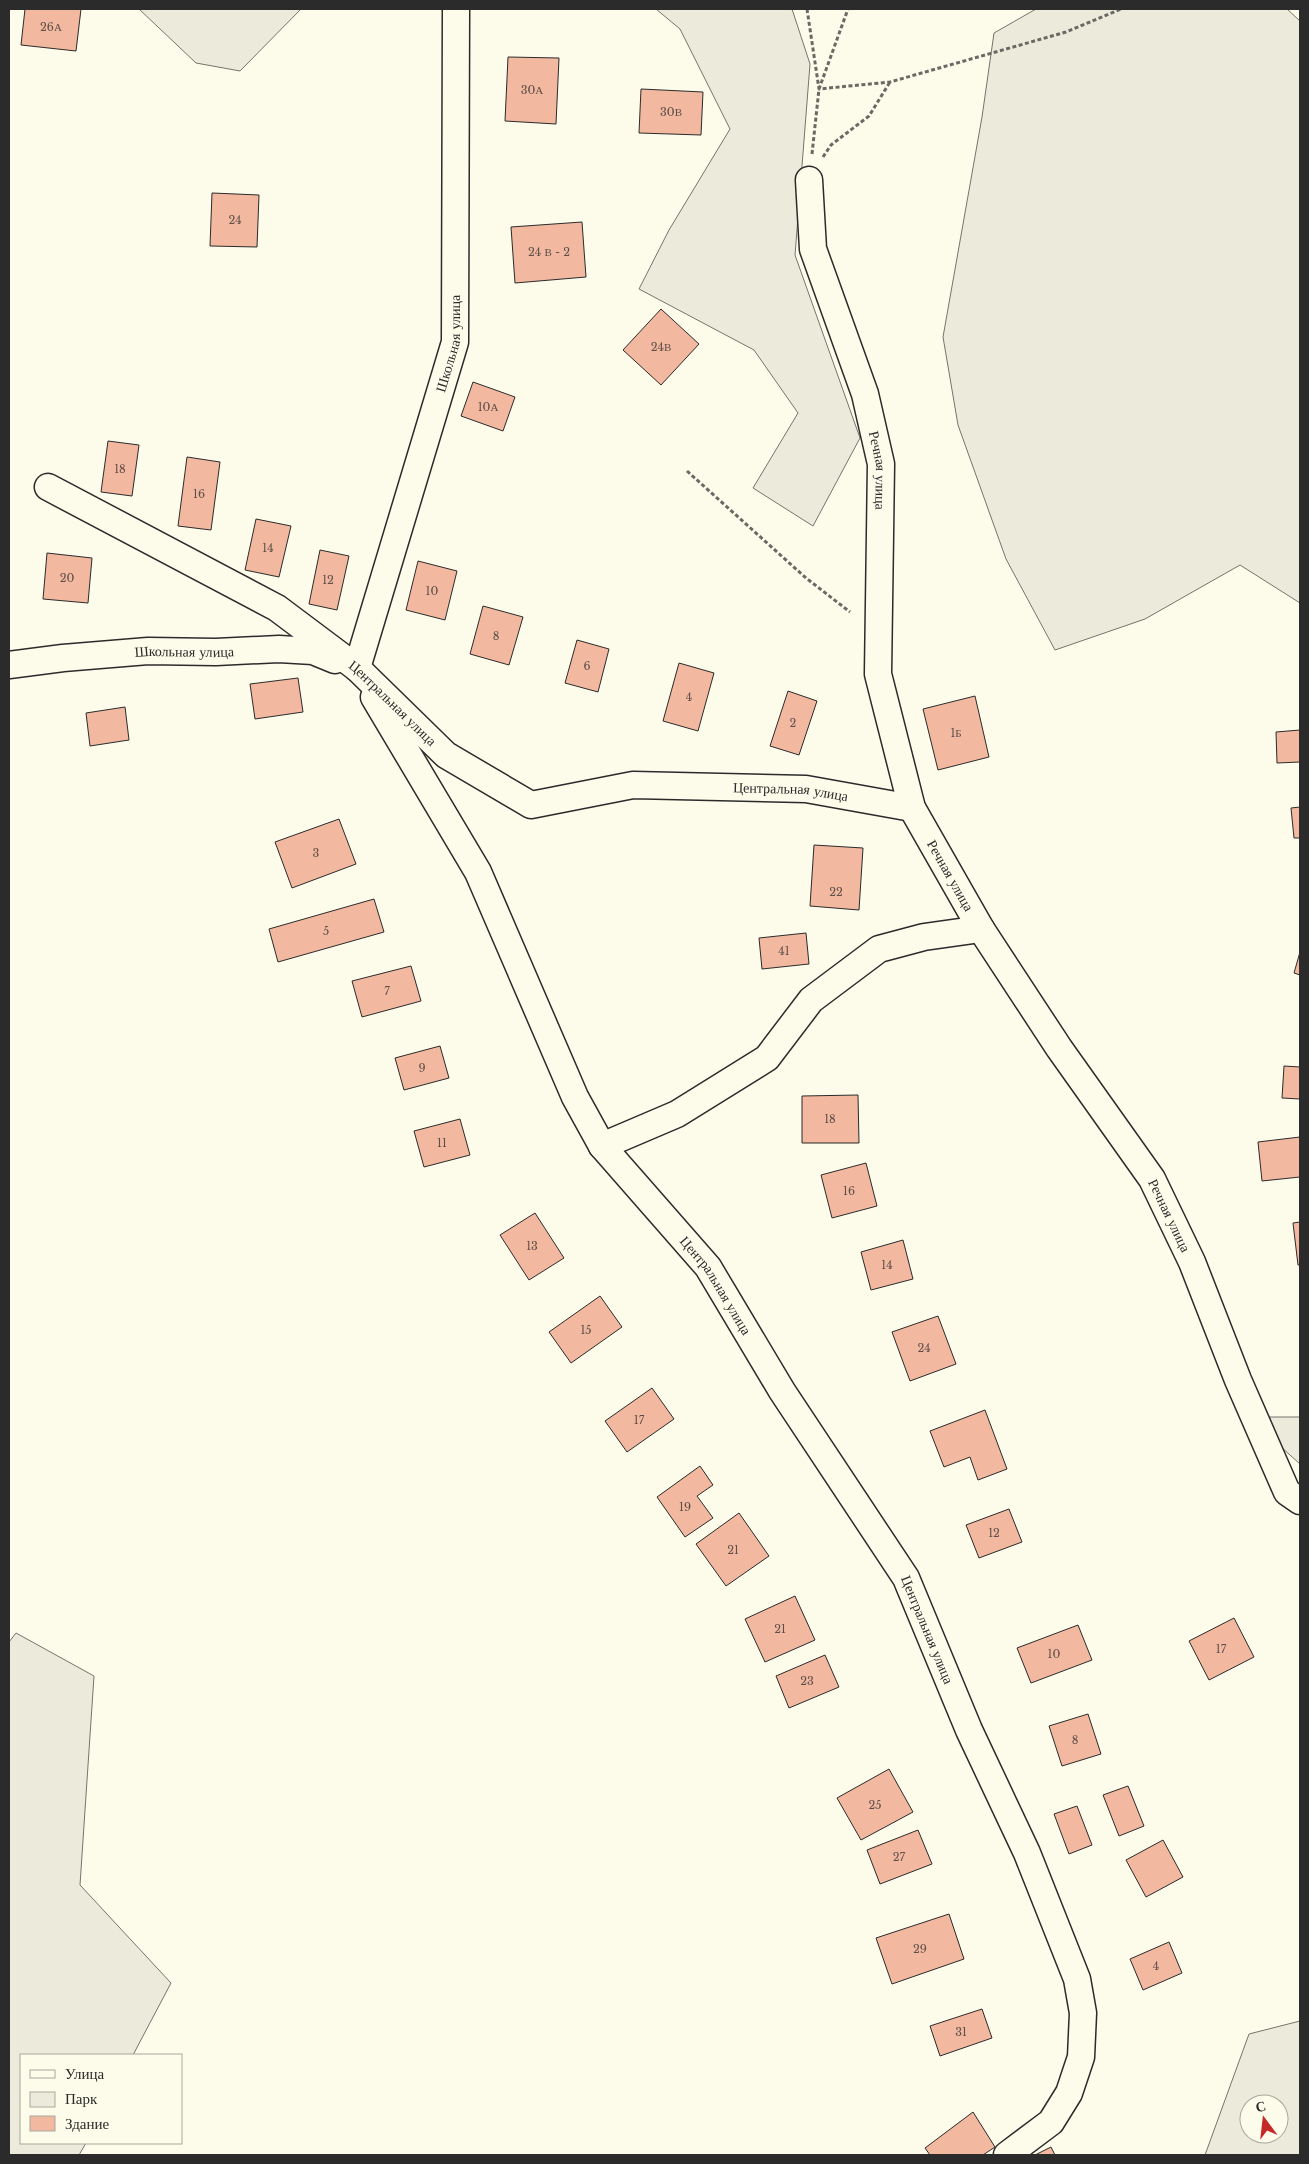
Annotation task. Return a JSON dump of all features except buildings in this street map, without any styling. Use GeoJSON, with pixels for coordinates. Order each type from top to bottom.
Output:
{"type":"FeatureCollection","features":[{"type":"Feature","properties":{"kind":"street","name":"Школьная улица"},"geometry":{"type":"LineString","coordinates":[[9,665],[63,658],[148,651],[216,652],[279,649],[313,651],[357,668],[455,342],[456,9]]}},
{"type":"Feature","properties":{"kind":"street","name":"Речная улица"},"geometry":{"type":"LineString","coordinates":[[808,180],[813,249],[865,394],[881,464],[878,674],[912,808],[982,929],[1058,1048],[1152,1179],[1192,1262],[1238,1380],[1287,1492],[1300,1501]]}},
{"type":"Feature","properties":{"kind":"street"},"geometry":{"type":"LineString","coordinates":[[48,487],[277,608],[357,668]]}},
{"type":"Feature","properties":{"kind":"street","name":"Центральная улица"},"geometry":{"type":"LineString","coordinates":[[357,668],[446,755],[531,805],[633,785],[806,790],[912,808]]}},
{"type":"Feature","properties":{"kind":"street","name":"Центральная улица"},"geometry":{"type":"LineString","coordinates":[[357,668],[478,872],[576,1097],[602,1146],[708,1267],[782,1391],[906,1578],[968,1730],[1038,1880],[1077,1978],[1083,2013],[1081,2057],[1069,2093],[1051,2122],[1007,2155]]}},
{"type":"Feature","properties":{"kind":"street"},"geometry":{"type":"LineString","coordinates":[[602,1146],[677,1114],[768,1058],[811,1000],[880,949],[924,937],[982,929]]}},
{"type":"Feature","properties":{"kind":"path"},"geometry":{"type":"LineString","coordinates":[[807,9],[819,89]]}},
{"type":"Feature","properties":{"kind":"path"},"geometry":{"type":"LineString","coordinates":[[808,180],[819,89],[848,9]]}},
{"type":"Feature","properties":{"kind":"path"},"geometry":{"type":"LineString","coordinates":[[819,89],[890,82],[1066,32],[1121,9]]}},
{"type":"Feature","properties":{"kind":"path"},"geometry":{"type":"LineString","coordinates":[[808,180],[831,145],[869,116],[890,82]]}},
{"type":"Feature","properties":{"kind":"path"},"geometry":{"type":"LineString","coordinates":[[687,471],[806,578],[879,634]]}},
{"type":"Feature","properties":{"kind":"green space"},"geometry":{"type":"Polygon","coordinates":[[[139,9],[301,9],[240,71],[196,63],[139,9]]]}},
{"type":"Feature","properties":{"kind":"green space"},"geometry":{"type":"Polygon","coordinates":[[[656,9],[792,9],[810,64],[795,255],[860,438],[813,526],[753,488],[798,413],[754,350],[639,289],[669,230],[730,129],[680,29],[656,9]]]}},
{"type":"Feature","properties":{"kind":"green space"},"geometry":{"type":"Polygon","coordinates":[[[1036,9],[1287,9],[1300,21],[1300,603],[1240,565],[1145,619],[1055,650],[1006,559],[958,425],[943,337],[982,117],[994,33],[1036,9]]]}},
{"type":"Feature","properties":{"kind":"green space"},"geometry":{"type":"Polygon","coordinates":[[[1269,1417],[1300,1417],[1300,1464],[1280,1446],[1269,1417]]]}},
{"type":"Feature","properties":{"kind":"green space"},"geometry":{"type":"Polygon","coordinates":[[[16,1633],[94,1676],[80,1885],[171,1983],[134,2054],[20,2054],[20,2144],[85,2144],[79,2155],[9,2155],[9,1642],[16,1633]]]}},
{"type":"Feature","properties":{"kind":"green space"},"geometry":{"type":"Polygon","coordinates":[[[1300,2021],[1300,2155],[1205,2155],[1249,2034],[1300,2021]]]}}]}
